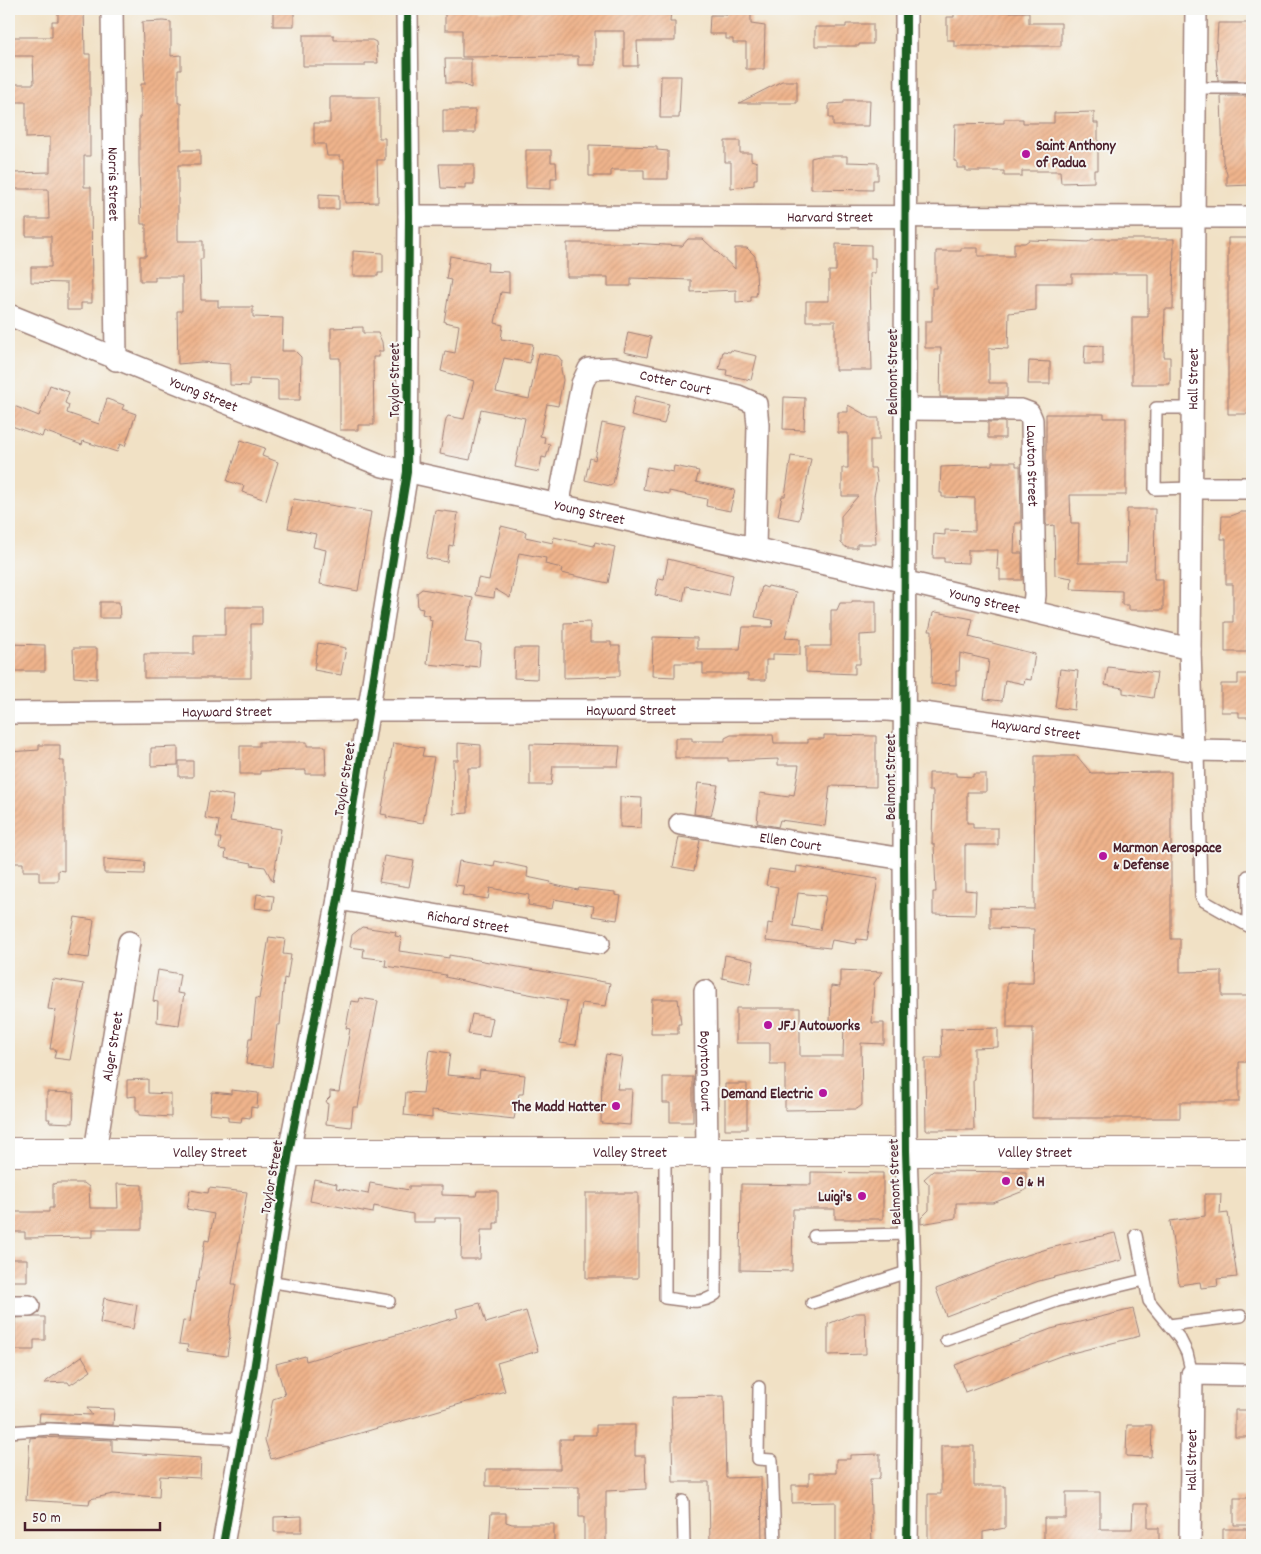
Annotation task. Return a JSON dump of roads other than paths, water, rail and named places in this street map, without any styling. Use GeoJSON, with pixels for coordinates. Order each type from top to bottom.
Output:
{"type":"FeatureCollection","features":[{"type":"Feature","properties":{"kind":"main road","name":"Valley Street"},"geometry":{"type":"LineString","coordinates":[[9,1152],[1252,1152]]}},
{"type":"Feature","properties":{"kind":"street","name":"Norris Street"},"geometry":{"type":"LineString","coordinates":[[112,9],[116,360]]}},
{"type":"Feature","properties":{"kind":"street","name":"Taylor Street"},"geometry":{"type":"LineString","coordinates":[[226,1545],[289,1152],[338,899],[407,472],[409,216],[407,9]]}},
{"type":"Feature","properties":{"kind":"street","name":"Belmont Street"},"geometry":{"type":"LineString","coordinates":[[906,9],[904,859],[906,1151],[910,1271],[907,1545]]}},
{"type":"Feature","properties":{"kind":"street","name":"Hall Street"},"geometry":{"type":"LineString","coordinates":[[1196,9],[1190,649],[1196,750]]}},
{"type":"Feature","properties":{"kind":"street","name":"Harvard Street"},"geometry":{"type":"LineString","coordinates":[[409,216],[1252,217]]}},
{"type":"Feature","properties":{"kind":"street","name":"Young Street"},"geometry":{"type":"LineString","coordinates":[[9,315],[116,360],[383,466],[1033,611],[1190,649]]}},
{"type":"Feature","properties":{"kind":"street","name":"Cotter Court"},"geometry":{"type":"LineString","coordinates":[[558,506],[582,384],[589,369],[614,368],[738,396],[756,404],[758,426],[754,548]]}},
{"type":"Feature","properties":{"kind":"street","name":"Lawton Street"},"geometry":{"type":"LineString","coordinates":[[905,409],[1021,410],[1029,413],[1032,420],[1035,596],[1033,611]]}},
{"type":"Feature","properties":{"kind":"street"},"geometry":{"type":"LineString","coordinates":[[1192,488],[1252,488]]}},
{"type":"Feature","properties":{"kind":"street","name":"Hayward Street"},"geometry":{"type":"LineString","coordinates":[[9,713],[369,710],[904,711],[1196,750],[1252,751]]}},
{"type":"Feature","properties":{"kind":"street","name":"Ellen Court"},"geometry":{"type":"LineString","coordinates":[[680,824],[904,859]]}},
{"type":"Feature","properties":{"kind":"street","name":"Richard Street"},"geometry":{"type":"LineString","coordinates":[[338,899],[599,943]]}},
{"type":"Feature","properties":{"kind":"street","name":"Alger Street"},"geometry":{"type":"LineString","coordinates":[[95,1151],[129,942]]}},
{"type":"Feature","properties":{"kind":"street","name":"Boynton Court"},"geometry":{"type":"LineString","coordinates":[[705,991],[712,1151]]}},
{"type":"Feature","properties":{"kind":"street","name":"Hall Street"},"geometry":{"type":"LineString","coordinates":[[1190,1545],[1192,1374]]}},
{"type":"Feature","properties":{"kind":"street"},"geometry":{"type":"LineString","coordinates":[[1192,1374],[1252,1375]]}},
{"type":"Feature","properties":{"kind":"lane"},"geometry":{"type":"LineString","coordinates":[[1195,88],[1252,88]]}},
{"type":"Feature","properties":{"kind":"lane"},"geometry":{"type":"LineString","coordinates":[[1192,488],[1155,489],[1156,408],[1193,408]]}},
{"type":"Feature","properties":{"kind":"lane"},"geometry":{"type":"LineString","coordinates":[[1196,750],[1201,896],[1204,901],[1250,927]]}},
{"type":"Feature","properties":{"kind":"lane"},"geometry":{"type":"LineString","coordinates":[[1248,876],[1250,927]]}},
{"type":"Feature","properties":{"kind":"lane"},"geometry":{"type":"LineString","coordinates":[[665,1151],[665,1298],[698,1302],[709,1300],[716,1294],[712,1151]]}},
{"type":"Feature","properties":{"kind":"lane"},"geometry":{"type":"LineString","coordinates":[[814,1236],[909,1234]]}},
{"type":"Feature","properties":{"kind":"lane"},"geometry":{"type":"LineString","coordinates":[[1136,1235],[1149,1300],[1180,1339],[1187,1353],[1192,1374]]}},
{"type":"Feature","properties":{"kind":"lane"},"geometry":{"type":"LineString","coordinates":[[812,1303],[910,1271]]}},
{"type":"Feature","properties":{"kind":"lane"},"geometry":{"type":"LineString","coordinates":[[946,1340],[1057,1301],[1144,1280]]}},
{"type":"Feature","properties":{"kind":"lane"},"geometry":{"type":"LineString","coordinates":[[268,1281],[389,1301]]}},
{"type":"Feature","properties":{"kind":"lane"},"geometry":{"type":"LineString","coordinates":[[1169,1325],[1241,1316]]}},
{"type":"Feature","properties":{"kind":"lane"},"geometry":{"type":"LineString","coordinates":[[759,1387],[758,1459],[772,1460],[775,1545]]}},
{"type":"Feature","properties":{"kind":"lane"},"geometry":{"type":"LineString","coordinates":[[9,1432],[50,1429],[242,1439]]}},
{"type":"Feature","properties":{"kind":"lane"},"geometry":{"type":"LineString","coordinates":[[683,1501],[684,1545]]}},
{"type":"Feature","properties":{"kind":"place","name":"Saint Anthony of Padua"},"geometry":{"type":"Point","coordinates":[1026,154]}},
{"type":"Feature","properties":{"kind":"place","name":"Marmon Aerospace & Defense"},"geometry":{"type":"Point","coordinates":[1103,856]}},
{"type":"Feature","properties":{"kind":"place","name":"JFJ Autoworks"},"geometry":{"type":"Point","coordinates":[768,1025]}},
{"type":"Feature","properties":{"kind":"place","name":"Demand Electric"},"geometry":{"type":"Point","coordinates":[823,1093]}},
{"type":"Feature","properties":{"kind":"place","name":"The Madd Hatter"},"geometry":{"type":"Point","coordinates":[616,1106]}},
{"type":"Feature","properties":{"kind":"place","name":"G & H"},"geometry":{"type":"Point","coordinates":[1006,1181]}},
{"type":"Feature","properties":{"kind":"place","name":"Luigi's"},"geometry":{"type":"Point","coordinates":[862,1196]}}]}
